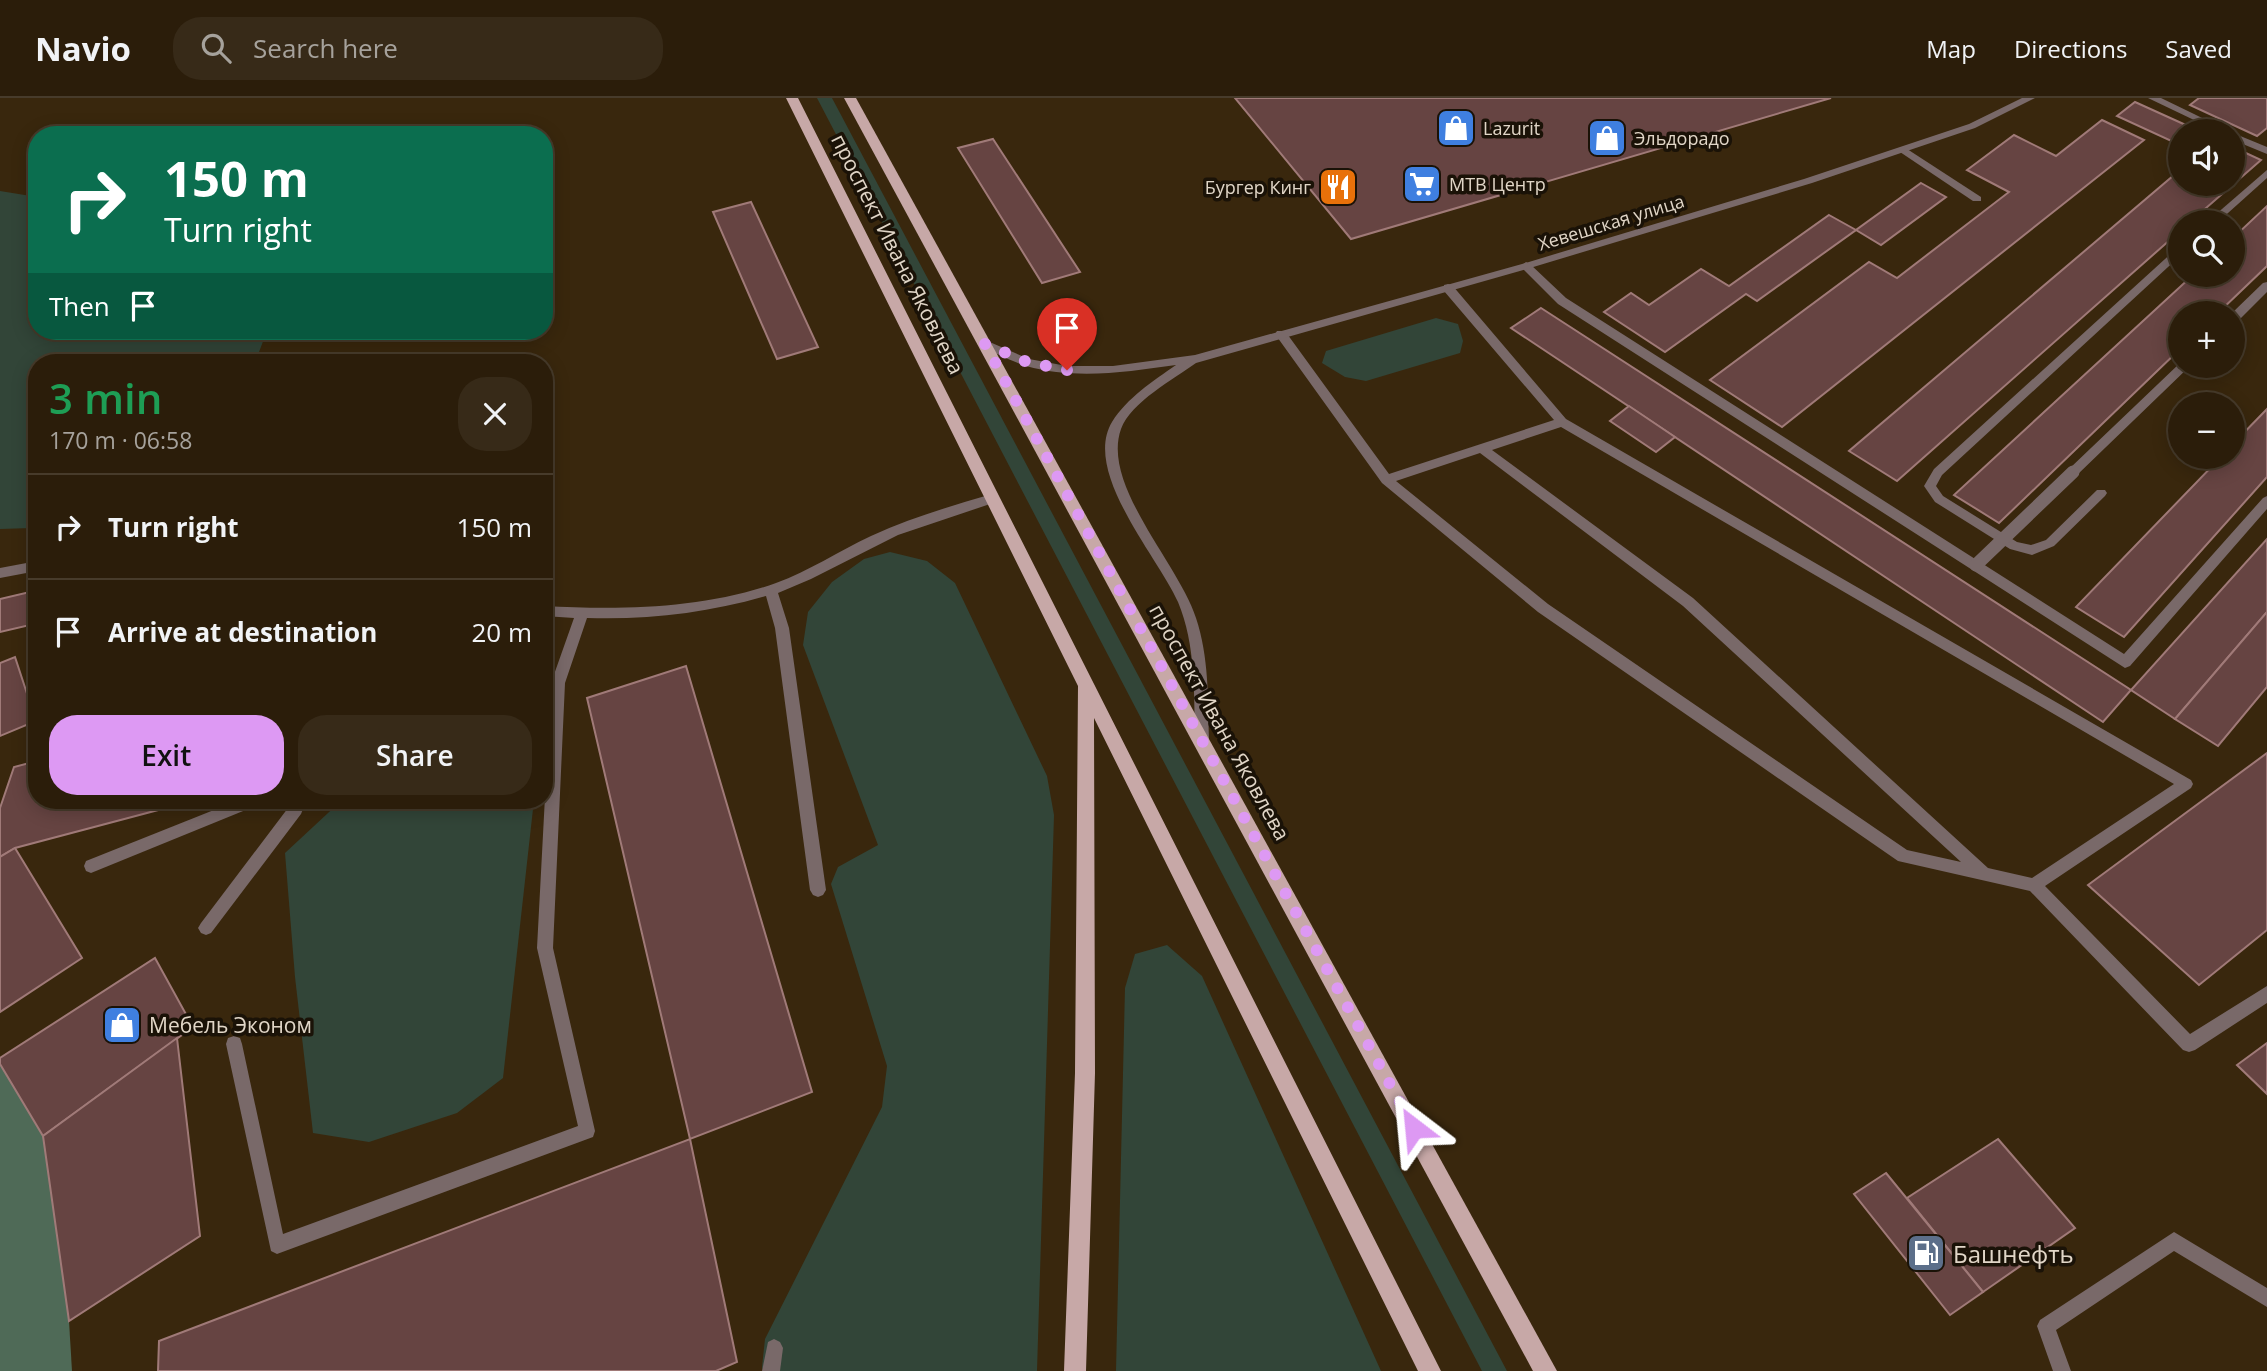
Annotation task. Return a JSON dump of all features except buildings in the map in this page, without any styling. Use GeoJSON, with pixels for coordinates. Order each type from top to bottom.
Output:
{"type":"FeatureCollection","features":[{"type":"Feature","properties":{"kind":"main road","name":"проспект Ивана Яковлева"},"geometry":{"type":"LineString","coordinates":[[792,98],[1430,1371]]}},
{"type":"Feature","properties":{"kind":"main road","name":"проспект Ивана Яковлева"},"geometry":{"type":"LineString","coordinates":[[850,98],[1546,1371]]}},
{"type":"Feature","properties":{"kind":"main road"},"geometry":{"type":"LineString","coordinates":[[1074,1371],[1085,1073],[1085,686]]}},
{"type":"Feature","properties":{"kind":"street","name":"Хевешская улица"},"geometry":{"type":"LineString","coordinates":[[1195,359],[1526,266],[1808,181],[1983,121],[2030,98]]}},
{"type":"Feature","properties":{"kind":"street"},"geometry":{"type":"LineString","coordinates":[[2158,99],[2199,119]]}},
{"type":"Feature","properties":{"kind":"street"},"geometry":{"type":"LineString","coordinates":[[2245,141],[2267,151]]}},
{"type":"Feature","properties":{"kind":"street"},"geometry":{"type":"LineString","coordinates":[[1904,150],[1977,199]]}},
{"type":"Feature","properties":{"kind":"street"},"geometry":{"type":"LineString","coordinates":[[2226,210],[2267,173]]}},
{"type":"Feature","properties":{"kind":"street"},"geometry":{"type":"LineString","coordinates":[[2101,493],[2050,543],[2032,551],[2014,546],[1939,499],[1930,486],[1938,472],[2168,262]]}},
{"type":"Feature","properties":{"kind":"street"},"geometry":{"type":"LineString","coordinates":[[1526,266],[1562,301],[2125,662],[2267,501]]}},
{"type":"Feature","properties":{"kind":"street"},"geometry":{"type":"LineString","coordinates":[[2245,307],[2267,286]]}},
{"type":"Feature","properties":{"kind":"street"},"geometry":{"type":"LineString","coordinates":[[1448,288],[1562,422],[2186,784],[2034,885]]}},
{"type":"Feature","properties":{"kind":"street"},"geometry":{"type":"LineString","coordinates":[[1281,334],[1386,480],[1543,608],[1903,856],[2034,885],[2189,1044],[2267,993]]}},
{"type":"Feature","properties":{"kind":"street"},"geometry":{"type":"LineString","coordinates":[[985,344],[1027,362],[1067,370],[1113,370],[1195,359]]}},
{"type":"Feature","properties":{"kind":"street"},"geometry":{"type":"LineString","coordinates":[[1195,359],[1141,398],[1115,427],[1111,457],[1119,488],[1184,603],[1200,661],[1202,740]]}},
{"type":"Feature","properties":{"kind":"street"},"geometry":{"type":"LineString","coordinates":[[1976,565],[2171,378]]}},
{"type":"Feature","properties":{"kind":"street"},"geometry":{"type":"LineString","coordinates":[[1386,480],[1562,422]]}},
{"type":"Feature","properties":{"kind":"street"},"geometry":{"type":"LineString","coordinates":[[1483,449],[1688,602],[1984,874]]}},
{"type":"Feature","properties":{"kind":"street"},"geometry":{"type":"LineString","coordinates":[[553,612],[582,614],[691,607],[771,590],[812,574],[862,546],[920,521],[992,499]]}},
{"type":"Feature","properties":{"kind":"street"},"geometry":{"type":"LineString","coordinates":[[0,573],[28,568]]}},
{"type":"Feature","properties":{"kind":"street"},"geometry":{"type":"LineString","coordinates":[[771,590],[782,628],[818,890]]}},
{"type":"Feature","properties":{"kind":"street"},"geometry":{"type":"LineString","coordinates":[[553,681],[582,614]]}},
{"type":"Feature","properties":{"kind":"street"},"geometry":{"type":"LineString","coordinates":[[91,866],[233,809]]}},
{"type":"Feature","properties":{"kind":"street"},"geometry":{"type":"LineString","coordinates":[[206,928],[296,809]]}},
{"type":"Feature","properties":{"kind":"street"},"geometry":{"type":"LineString","coordinates":[[234,1044],[277,1245],[587,1131],[545,948],[548,809]]}},
{"type":"Feature","properties":{"kind":"street"},"geometry":{"type":"LineString","coordinates":[[2062,1371],[2046,1326],[2174,1241],[2267,1297]]}},
{"type":"Feature","properties":{"kind":"street"},"geometry":{"type":"LineString","coordinates":[[771,1371],[774,1348]]}},
{"type":"Feature","properties":{"kind":"green space"},"geometry":{"type":"Polygon","coordinates":[[[817,98],[832,98],[1507,1371],[1482,1371],[817,98]]]}},
{"type":"Feature","properties":{"kind":"green space"},"geometry":{"type":"Polygon","coordinates":[[[0,191],[28,196],[28,340],[264,340],[257,354],[28,354],[28,528],[0,529],[0,191]]]}},
{"type":"Feature","properties":{"kind":"green space"},"geometry":{"type":"Polygon","coordinates":[[[1436,318],[1458,324],[1463,341],[1460,353],[1366,381],[1345,377],[1322,363],[1326,351],[1436,318]]]}},
{"type":"Feature","properties":{"kind":"green space"},"geometry":{"type":"Polygon","coordinates":[[[890,552],[927,561],[955,583],[1047,776],[1054,815],[1037,1371],[763,1371],[762,1367],[765,1339],[882,1107],[887,1066],[831,884],[838,867],[878,845],[803,645],[808,612],[832,582],[864,559],[890,552]]]}},
{"type":"Feature","properties":{"kind":"green space"},"geometry":{"type":"Polygon","coordinates":[[[332,809],[533,809],[503,1078],[457,1113],[369,1142],[313,1133],[295,977],[285,853],[332,809]]]}},
{"type":"Feature","properties":{"kind":"green space"},"geometry":{"type":"Polygon","coordinates":[[[1167,945],[1202,976],[1381,1371],[1116,1371],[1125,988],[1135,954],[1167,945]]]}},
{"type":"Feature","properties":{"kind":"green space"},"geometry":{"type":"Polygon","coordinates":[[[0,1064],[43,1136],[69,1321],[72,1371],[0,1371],[0,1064]]]}},
{"type":"Feature","properties":{"kind":"place","name":"Lazurit"},"geometry":{"type":"Point","coordinates":[1456,128]}},
{"type":"Feature","properties":{"kind":"place","name":"Эльдорадо"},"geometry":{"type":"Point","coordinates":[1607,138]}},
{"type":"Feature","properties":{"kind":"place","name":"МТВ Центр"},"geometry":{"type":"Point","coordinates":[1422,184]}},
{"type":"Feature","properties":{"kind":"place","name":"Бургер Кинг"},"geometry":{"type":"Point","coordinates":[1338,187]}},
{"type":"Feature","properties":{"kind":"place","name":"Мебель Эконом"},"geometry":{"type":"Point","coordinates":[122,1025]}},
{"type":"Feature","properties":{"kind":"place","name":"Башнефть"},"geometry":{"type":"Point","coordinates":[1926,1253]}},
{"type":"Feature","properties":{"kind":"route"},"geometry":{"type":"LineString","coordinates":[[1067,370],[1027,362],[985,344],[1414,1128]]}}]}
